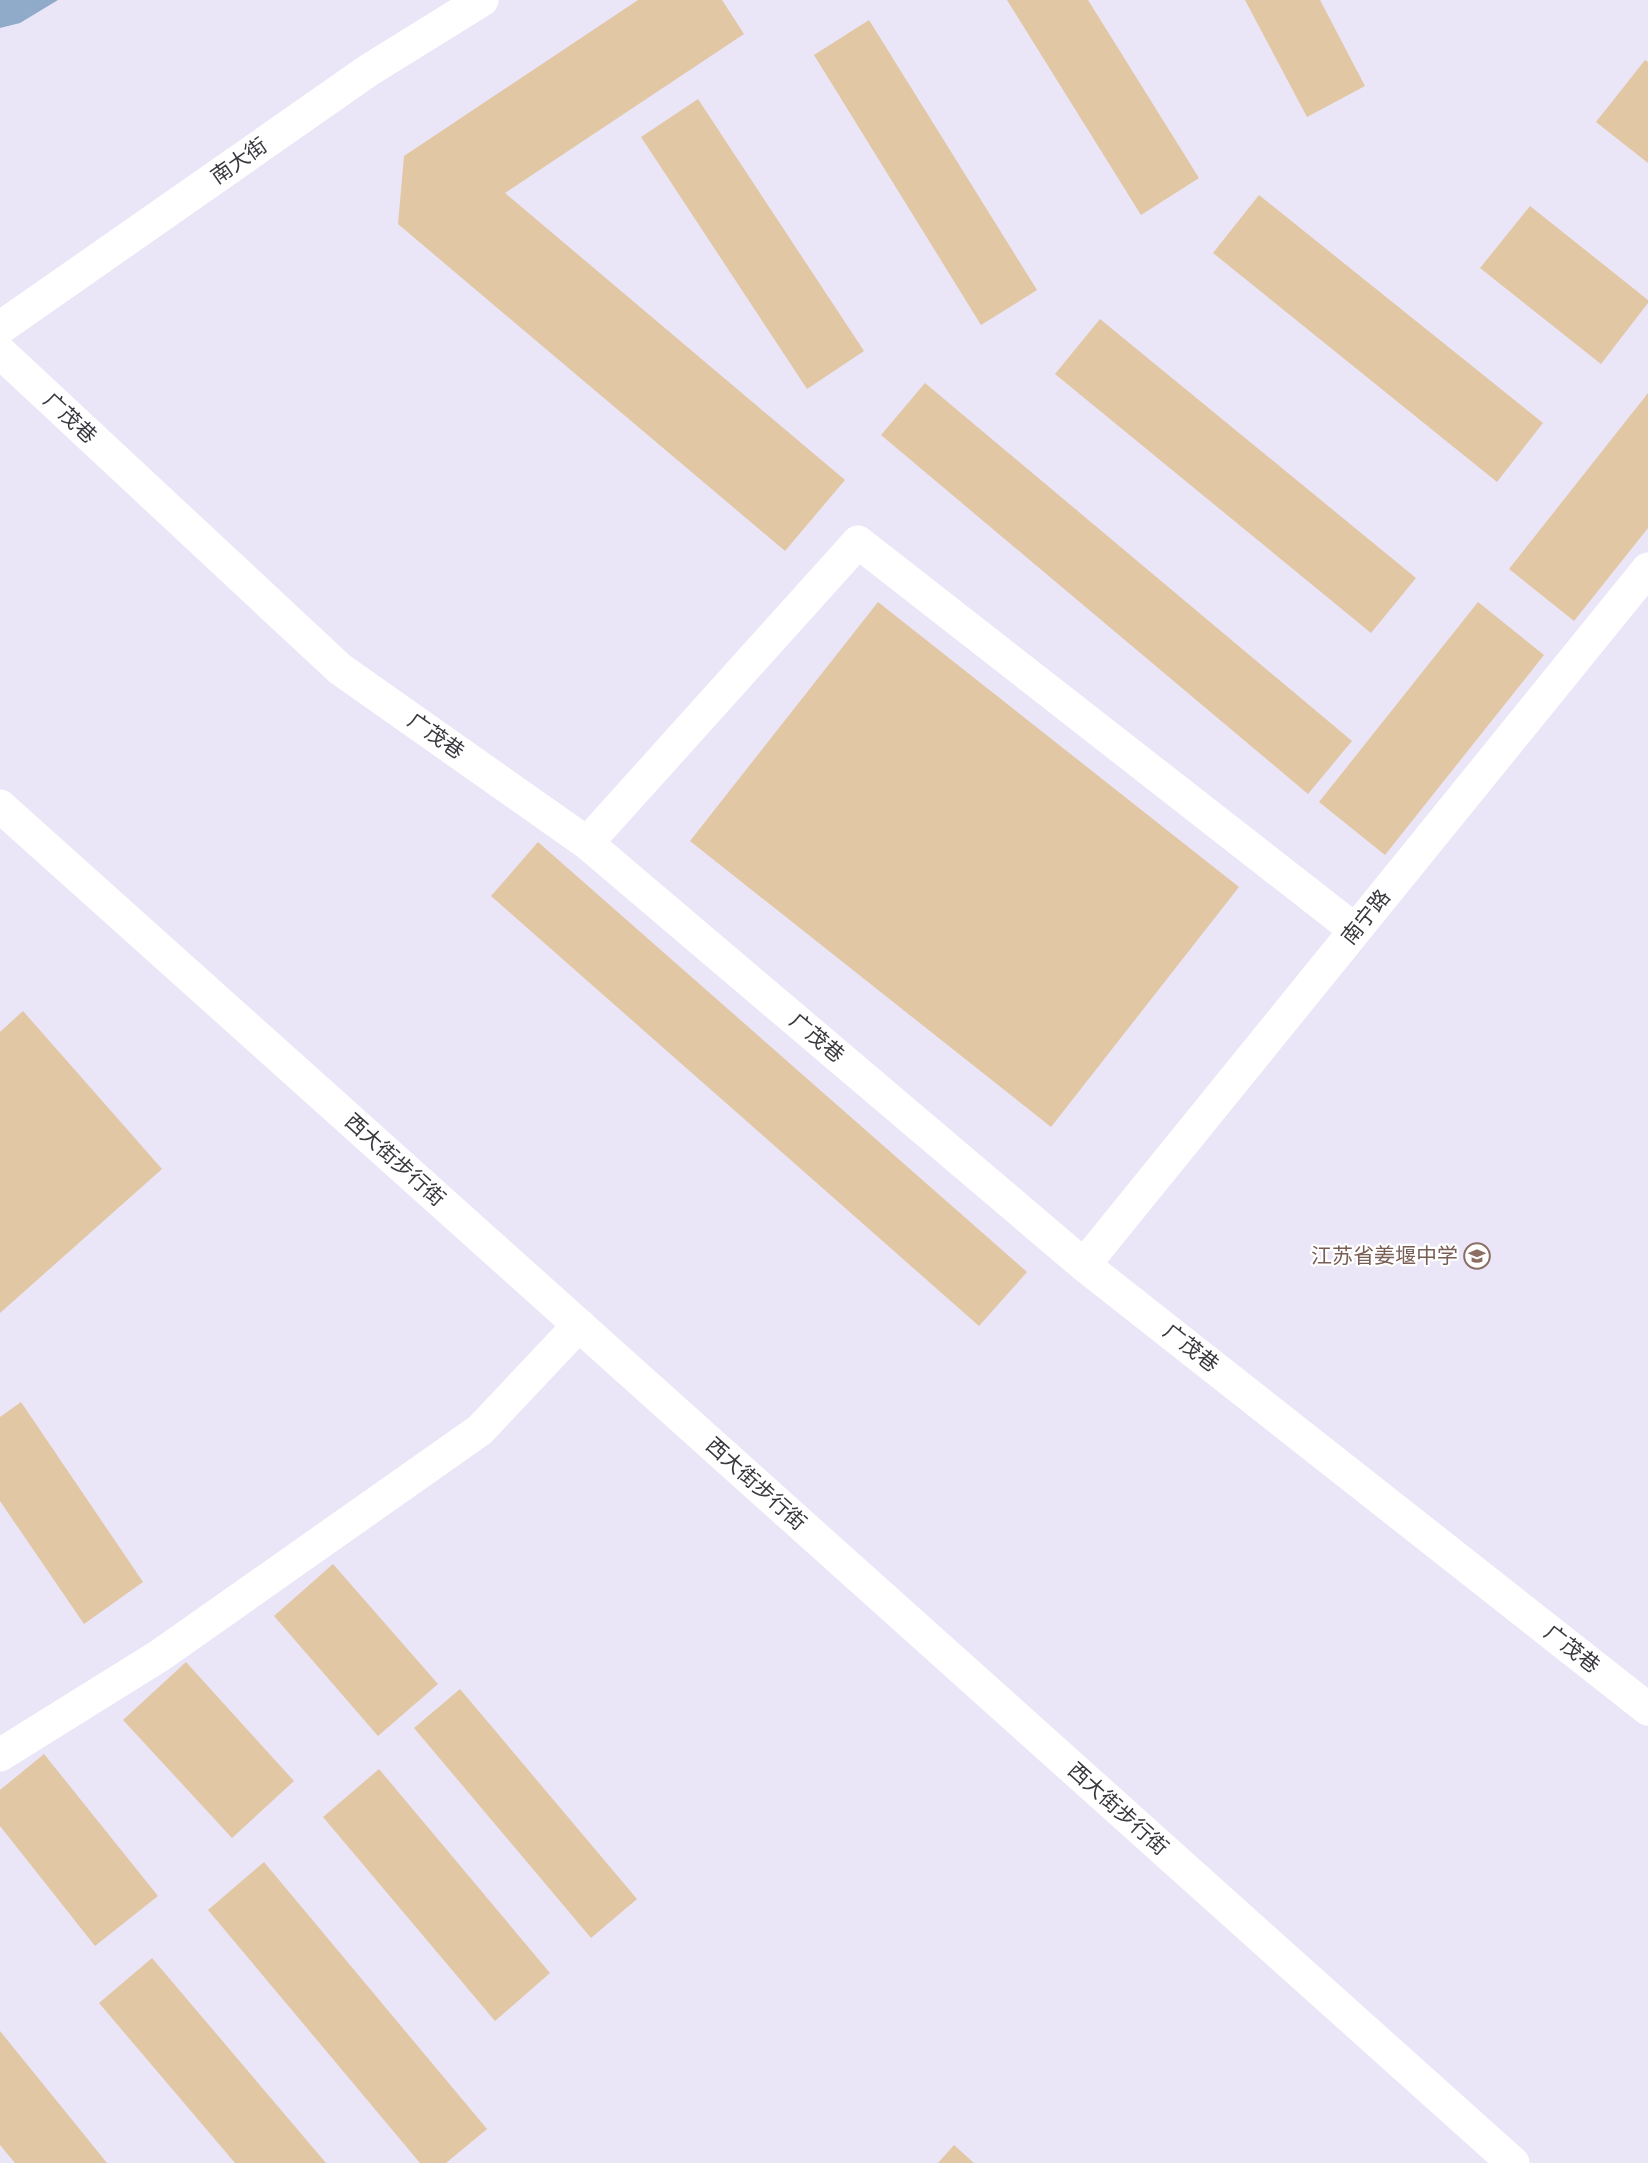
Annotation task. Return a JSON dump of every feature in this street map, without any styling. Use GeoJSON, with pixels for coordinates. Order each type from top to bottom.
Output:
{"type":"FeatureCollection","features":[{"type":"Feature","properties":{"kind":"street","name":"南大街"},"geometry":{"type":"LineString","coordinates":[[0,328],[369,70],[482,0]]}},
{"type":"Feature","properties":{"kind":"street","name":"广茂巷"},"geometry":{"type":"LineString","coordinates":[[0,352],[340,669],[587,843],[1084,1264],[1648,1709]]}},
{"type":"Feature","properties":{"kind":"street"},"geometry":{"type":"LineString","coordinates":[[587,843],[858,542],[1355,930]]}},
{"type":"Feature","properties":{"kind":"street","name":"南宁路"},"geometry":{"type":"LineString","coordinates":[[1084,1264],[1648,569]]}},
{"type":"Feature","properties":{"kind":"street","name":"西大街步行街"},"geometry":{"type":"LineString","coordinates":[[0,806],[1513,2163]]}},
{"type":"Feature","properties":{"kind":"street"},"geometry":{"type":"LineString","coordinates":[[0,1755],[159,1656],[480,1430],[579,1325]]}},
{"type":"Feature","properties":{"kind":"water"},"geometry":{"type":"Polygon","coordinates":[[[0,0],[58,0],[20,23],[0,28],[0,0]]]}},
{"type":"Feature","properties":{"kind":"building"},"geometry":{"type":"Polygon","coordinates":[[[638,0],[722,0],[744,34],[505,193],[845,480],[785,551],[398,224],[404,156],[638,0]]]}},
{"type":"Feature","properties":{"kind":"building"},"geometry":{"type":"Polygon","coordinates":[[[1007,0],[1088,0],[1199,178],[1141,215],[1007,0]]]}},
{"type":"Feature","properties":{"kind":"building"},"geometry":{"type":"Polygon","coordinates":[[[1245,0],[1320,0],[1365,86],[1307,117],[1245,0]]]}},
{"type":"Feature","properties":{"kind":"building"},"geometry":{"type":"Polygon","coordinates":[[[869,20],[1037,290],[981,325],[814,55],[869,20]]]}},
{"type":"Feature","properties":{"kind":"building"},"geometry":{"type":"Polygon","coordinates":[[[1645,60],[1648,62],[1648,163],[1596,122],[1645,60]]]}},
{"type":"Feature","properties":{"kind":"building"},"geometry":{"type":"Polygon","coordinates":[[[698,99],[864,351],[807,389],[641,137],[698,99]]]}},
{"type":"Feature","properties":{"kind":"building"},"geometry":{"type":"Polygon","coordinates":[[[1259,195],[1543,423],[1497,482],[1213,253],[1259,195]]]}},
{"type":"Feature","properties":{"kind":"building"},"geometry":{"type":"Polygon","coordinates":[[[1530,206],[1648,300],[1601,364],[1480,268],[1530,206]]]}},
{"type":"Feature","properties":{"kind":"building"},"geometry":{"type":"Polygon","coordinates":[[[1100,319],[1416,578],[1371,633],[1055,374],[1100,319]]]}},
{"type":"Feature","properties":{"kind":"building"},"geometry":{"type":"Polygon","coordinates":[[[925,383],[1352,741],[1308,794],[881,435],[925,383]]]}},
{"type":"Feature","properties":{"kind":"building"},"geometry":{"type":"Polygon","coordinates":[[[1648,393],[1648,528],[1574,621],[1509,569],[1648,393]]]}},
{"type":"Feature","properties":{"kind":"building"},"geometry":{"type":"Polygon","coordinates":[[[878,602],[1239,887],[1051,1127],[690,841],[878,602]]]}},
{"type":"Feature","properties":{"kind":"building"},"geometry":{"type":"Polygon","coordinates":[[[1478,602],[1544,655],[1385,855],[1319,802],[1478,602]]]}},
{"type":"Feature","properties":{"kind":"building"},"geometry":{"type":"Polygon","coordinates":[[[538,842],[1027,1272],[979,1326],[491,896],[538,842]]]}},
{"type":"Feature","properties":{"kind":"building"},"geometry":{"type":"Polygon","coordinates":[[[23,1011],[162,1169],[0,1313],[0,1032],[23,1011]]]}},
{"type":"Feature","properties":{"kind":"building"},"geometry":{"type":"Polygon","coordinates":[[[21,1402],[143,1582],[84,1624],[0,1501],[0,1417],[21,1402]]]}},
{"type":"Feature","properties":{"kind":"building"},"geometry":{"type":"Polygon","coordinates":[[[333,1564],[438,1684],[378,1736],[274,1616],[333,1564]]]}},
{"type":"Feature","properties":{"kind":"building"},"geometry":{"type":"Polygon","coordinates":[[[186,1662],[294,1781],[232,1838],[123,1720],[186,1662]]]}},
{"type":"Feature","properties":{"kind":"building"},"geometry":{"type":"Polygon","coordinates":[[[460,1689],[637,1899],[591,1938],[414,1728],[460,1689]]]}},
{"type":"Feature","properties":{"kind":"building"},"geometry":{"type":"Polygon","coordinates":[[[44,1754],[158,1896],[95,1946],[0,1826],[0,1790],[44,1754]]]}},
{"type":"Feature","properties":{"kind":"building"},"geometry":{"type":"Polygon","coordinates":[[[379,1769],[550,1973],[495,2021],[323,1817],[379,1769]]]}},
{"type":"Feature","properties":{"kind":"building"},"geometry":{"type":"Polygon","coordinates":[[[264,1862],[487,2129],[446,2163],[420,2163],[208,1910],[264,1862]]]}},
{"type":"Feature","properties":{"kind":"building"},"geometry":{"type":"Polygon","coordinates":[[[152,1958],[326,2163],[235,2163],[99,2003],[152,1958]]]}},
{"type":"Feature","properties":{"kind":"building"},"geometry":{"type":"Polygon","coordinates":[[[0,2031],[107,2163],[15,2163],[0,2145],[0,2031]]]}},
{"type":"Feature","properties":{"kind":"building"},"geometry":{"type":"Polygon","coordinates":[[[954,2145],[974,2163],[938,2163],[954,2145]]]}},
{"type":"Feature","properties":{"kind":"place","name":"江苏省姜堰中学"},"geometry":{"type":"Point","coordinates":[1477,1256]}}]}
